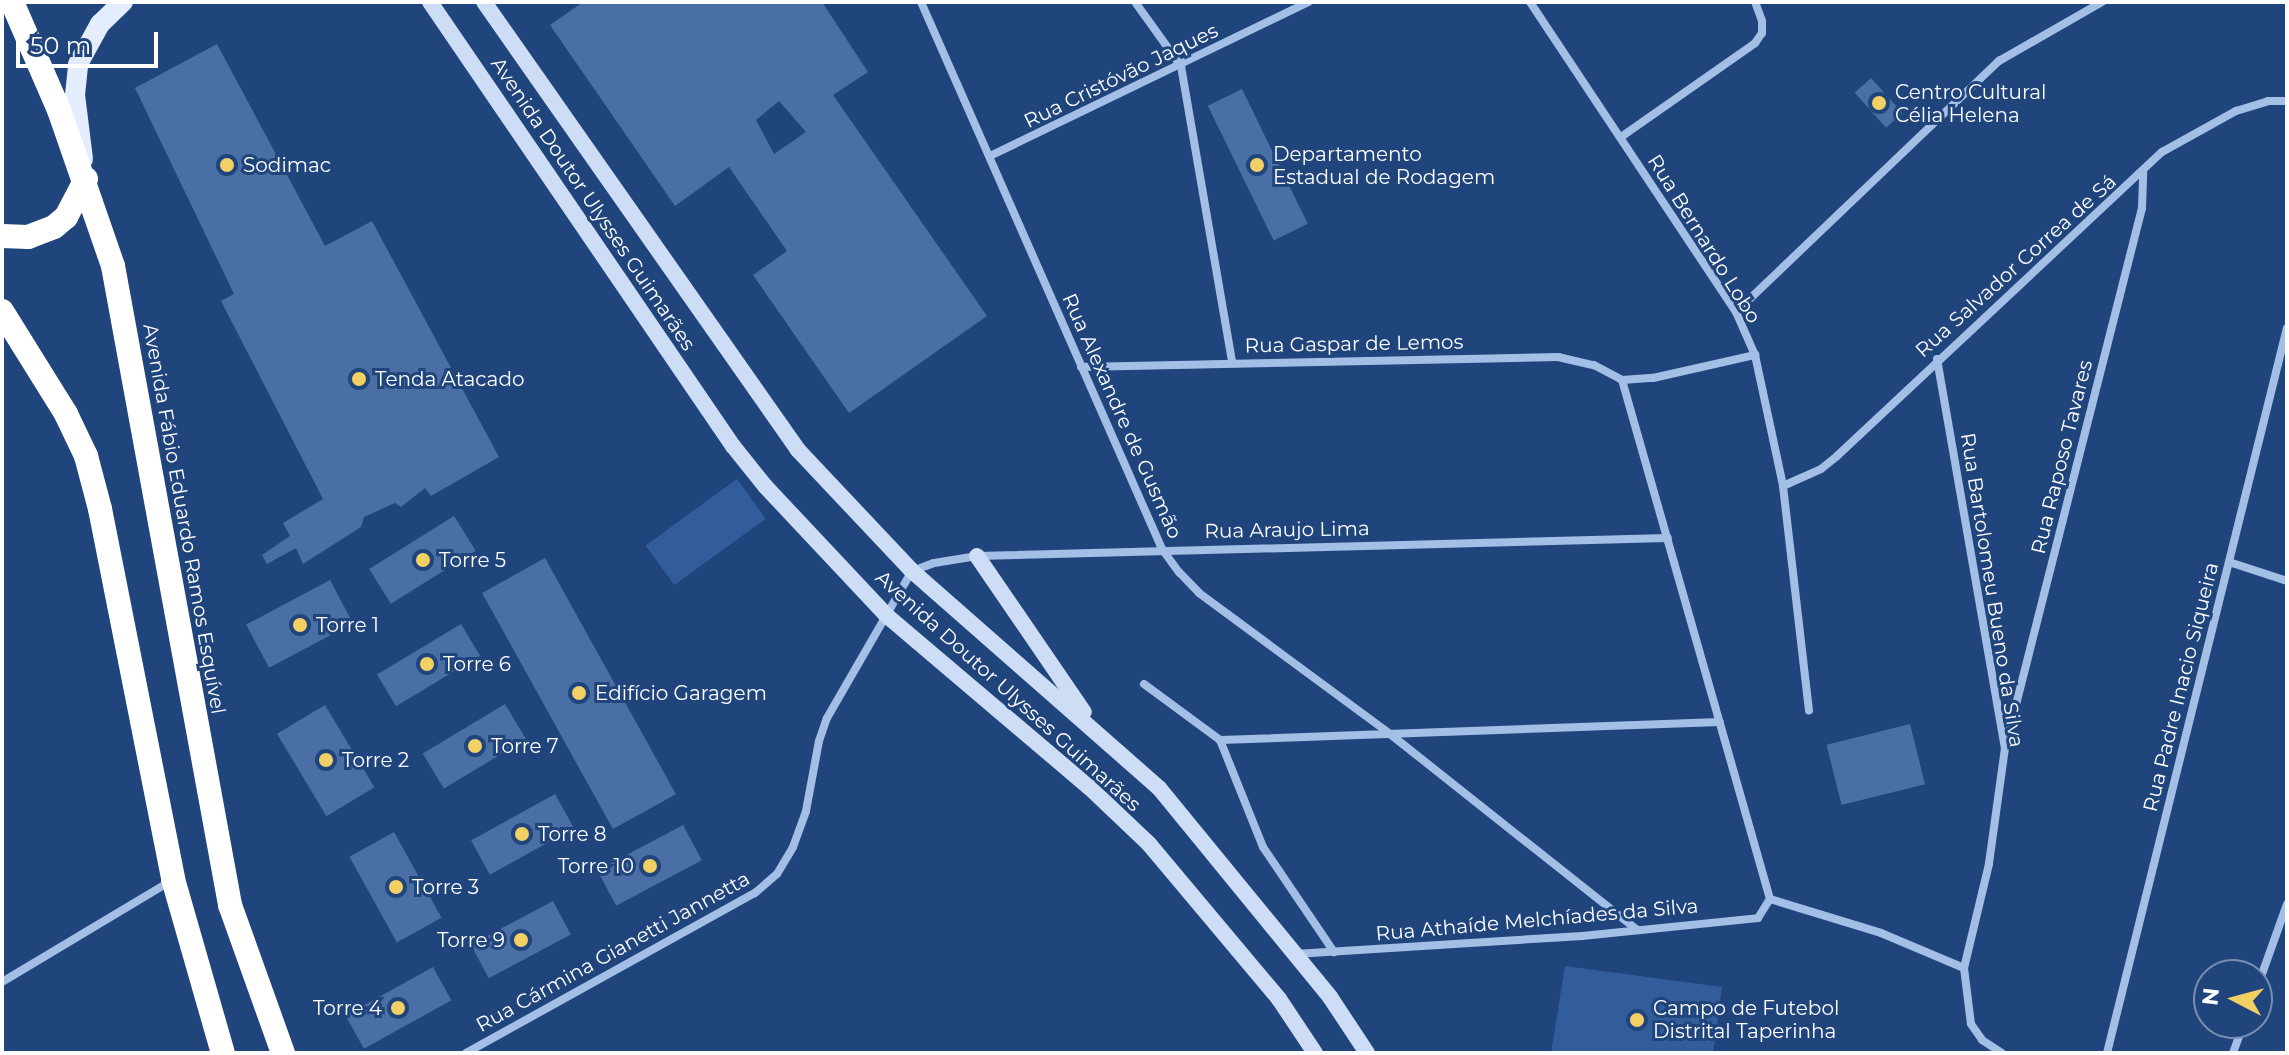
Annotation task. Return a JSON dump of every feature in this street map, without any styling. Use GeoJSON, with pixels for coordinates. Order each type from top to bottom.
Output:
{"type":"FeatureCollection","features":[{"type":"Feature","properties":{"kind":"highway","name":"Avenida Fábio Eduardo Ramos Esquível"},"geometry":{"type":"LineString","coordinates":[[12,2],[86,179],[113,266],[230,905],[283,1053]]}},
{"type":"Feature","properties":{"kind":"highway"},"geometry":{"type":"LineString","coordinates":[[2,236],[28,237],[54,227],[66,217],[86,179]]}},
{"type":"Feature","properties":{"kind":"highway"},"geometry":{"type":"LineString","coordinates":[[2,311],[86,456],[100,509],[173,879],[223,1053]]}},
{"type":"Feature","properties":{"kind":"highway"},"geometry":{"type":"LineString","coordinates":[[2,346],[46,383]]}},
{"type":"Feature","properties":{"kind":"highway"},"geometry":{"type":"LineString","coordinates":[[207,1001],[239,1053]]}},
{"type":"Feature","properties":{"kind":"main road"},"geometry":{"type":"LineString","coordinates":[[86,179],[75,95],[78,64],[100,24],[123,2]]}},
{"type":"Feature","properties":{"kind":"main road","name":"Avenida Doutor Ulysses Guimarães"},"geometry":{"type":"LineString","coordinates":[[430,2],[733,446],[765,486],[886,615],[1089,787],[1149,844],[1279,999],[1315,1053]]}},
{"type":"Feature","properties":{"kind":"main road","name":"Avenida Doutor Ulysses Guimarães"},"geometry":{"type":"LineString","coordinates":[[484,2],[798,450],[912,571],[1159,788],[1330,997],[1367,1053]]}},
{"type":"Feature","properties":{"kind":"main road"},"geometry":{"type":"LineString","coordinates":[[977,556],[1099,734]]}},
{"type":"Feature","properties":{"kind":"street","name":"Rua Alexandre de Gusmão"},"geometry":{"type":"LineString","coordinates":[[921,2],[1162,549],[1199,593],[1390,734],[1637,930]]}},
{"type":"Feature","properties":{"kind":"street"},"geometry":{"type":"LineString","coordinates":[[1135,2],[1181,66],[1232,362]]}},
{"type":"Feature","properties":{"kind":"street","name":"Rua Cristóvão Jaques"},"geometry":{"type":"LineString","coordinates":[[990,156],[1309,2]]}},
{"type":"Feature","properties":{"kind":"street","name":"Rua Bernardo Lobo"},"geometry":{"type":"LineString","coordinates":[[1530,2],[1736,312],[1755,355],[1783,486],[1805,654],[1809,710]]}},
{"type":"Feature","properties":{"kind":"street"},"geometry":{"type":"LineString","coordinates":[[1621,137],[1755,43],[1762,33],[1762,21],[1755,2]]}},
{"type":"Feature","properties":{"kind":"street"},"geometry":{"type":"LineString","coordinates":[[1736,312],[1999,61],[2102,2]]}},
{"type":"Feature","properties":{"kind":"street","name":"Rua Salvador Correa de Sá"},"geometry":{"type":"LineString","coordinates":[[1783,486],[1821,469],[1837,456],[1937,359],[2162,152],[2236,111],[2268,101],[2287,101]]}},
{"type":"Feature","properties":{"kind":"street","name":"Rua Raposo Tavares"},"geometry":{"type":"LineString","coordinates":[[2005,748],[2142,208],[2143,172]]}},
{"type":"Feature","properties":{"kind":"street","name":"Rua Padre Inacio Siqueira"},"geometry":{"type":"LineString","coordinates":[[2107,1053],[2287,328]]}},
{"type":"Feature","properties":{"kind":"street"},"geometry":{"type":"LineString","coordinates":[[1755,355],[1653,378],[1622,380],[1770,899],[1881,933],[1964,968],[1971,1024],[1982,1040],[2002,1053]]}},
{"type":"Feature","properties":{"kind":"street","name":"Rua Gaspar de Lemos"},"geometry":{"type":"LineString","coordinates":[[1081,367],[1558,357],[1594,365],[1622,380]]}},
{"type":"Feature","properties":{"kind":"street","name":"Rua Bartolomeu Bueno da Silva"},"geometry":{"type":"LineString","coordinates":[[1937,359],[2005,748],[1992,849],[1964,968]]}},
{"type":"Feature","properties":{"kind":"street","name":"Rua Araujo Lima"},"geometry":{"type":"LineString","coordinates":[[912,571],[934,563],[977,556],[1668,538]]}},
{"type":"Feature","properties":{"kind":"street"},"geometry":{"type":"LineString","coordinates":[[2229,562],[2287,581]]}},
{"type":"Feature","properties":{"kind":"street"},"geometry":{"type":"LineString","coordinates":[[886,615],[912,571]]}},
{"type":"Feature","properties":{"kind":"street","name":"Rua Cármina Gianetti Jannetta"},"geometry":{"type":"LineString","coordinates":[[466,1053],[755,893],[777,874],[793,847],[806,811],[819,741],[827,718],[886,615]]}},
{"type":"Feature","properties":{"kind":"street"},"geometry":{"type":"LineString","coordinates":[[1144,684],[1220,740],[1263,847],[1334,952]]}},
{"type":"Feature","properties":{"kind":"street"},"geometry":{"type":"LineString","coordinates":[[1220,740],[1720,722]]}},
{"type":"Feature","properties":{"kind":"street"},"geometry":{"type":"LineString","coordinates":[[2,982],[173,879]]}},
{"type":"Feature","properties":{"kind":"street","name":"Rua Athaíde Melchíades da Silva"},"geometry":{"type":"LineString","coordinates":[[1295,954],[1637,930],[1758,918],[1770,899]]}},
{"type":"Feature","properties":{"kind":"street"},"geometry":{"type":"LineString","coordinates":[[2267,959],[2287,904]]}},
{"type":"Feature","properties":{"kind":"shaded area"},"geometry":{"type":"Polygon","coordinates":[[[737,479],[766,519],[674,585],[646,545],[737,479]]]}},
{"type":"Feature","properties":{"kind":"shaded area","name":"Campo de Futebol Distrital Taperinha"},"geometry":{"type":"Polygon","coordinates":[[[1565,966],[1722,987],[1713,1053],[1551,1053],[1565,966]]]}},
{"type":"Feature","properties":{"kind":"building"},"geometry":{"type":"Polygon","coordinates":[[[583,2],[822,2],[868,72],[833,95],[987,316],[849,413],[753,275],[787,251],[729,167],[675,206],[550,25],[583,2]],[[779,101],[756,120],[774,154],[806,132],[779,101]]]}},
{"type":"Feature","properties":{"kind":"building","name":"Tenda Atacado"},"geometry":{"type":"Polygon","coordinates":[[[217,44],[325,246],[372,221],[499,457],[431,496],[425,488],[401,507],[395,503],[364,517],[361,527],[303,564],[296,548],[267,564],[262,555],[290,536],[283,523],[323,499],[221,301],[234,294],[135,88],[217,44]]]}},
{"type":"Feature","properties":{"kind":"building","name":"Centro Cultural Célia Helena"},"geometry":{"type":"Polygon","coordinates":[[[1871,78],[1902,113],[1886,128],[1855,93],[1871,78]]]}},
{"type":"Feature","properties":{"kind":"building","name":"Departamento Estadual de Rodagem"},"geometry":{"type":"Polygon","coordinates":[[[1242,89],[1308,224],[1274,240],[1208,106],[1242,89]]]}},
{"type":"Feature","properties":{"kind":"building","name":"Torre 5"},"geometry":{"type":"Polygon","coordinates":[[[454,516],[476,551],[391,604],[369,569],[454,516]]]}},
{"type":"Feature","properties":{"kind":"building","name":"Edifício Garagem"},"geometry":{"type":"Polygon","coordinates":[[[545,558],[676,794],[613,829],[482,593],[545,558]]]}},
{"type":"Feature","properties":{"kind":"building","name":"Torre 1"},"geometry":{"type":"Polygon","coordinates":[[[330,580],[353,623],[269,668],[246,625],[330,580]]]}},
{"type":"Feature","properties":{"kind":"building","name":"Torre 6"},"geometry":{"type":"Polygon","coordinates":[[[461,624],[480,656],[396,706],[377,674],[461,624]]]}},
{"type":"Feature","properties":{"kind":"building","name":"Torre 7"},"geometry":{"type":"Polygon","coordinates":[[[505,704],[526,739],[444,789],[423,753],[505,704]]]}},
{"type":"Feature","properties":{"kind":"building","name":"Torre 2"},"geometry":{"type":"Polygon","coordinates":[[[325,705],[374,787],[326,816],[277,734],[325,705]]]}},
{"type":"Feature","properties":{"kind":"building"},"geometry":{"type":"Polygon","coordinates":[[[1910,724],[1925,784],[1842,805],[1827,745],[1910,724]]]}},
{"type":"Feature","properties":{"kind":"building","name":"Torre 8"},"geometry":{"type":"Polygon","coordinates":[[[555,794],[574,828],[490,875],[471,841],[555,794]]]}},
{"type":"Feature","properties":{"kind":"building","name":"Torre 10"},"geometry":{"type":"Polygon","coordinates":[[[683,825],[702,860],[616,906],[597,871],[683,825]]]}},
{"type":"Feature","properties":{"kind":"building","name":"Torre 3"},"geometry":{"type":"Polygon","coordinates":[[[394,832],[442,918],[397,942],[349,857],[394,832]]]}},
{"type":"Feature","properties":{"kind":"building","name":"Torre 9"},"geometry":{"type":"Polygon","coordinates":[[[553,901],[571,935],[489,978],[471,945],[553,901]]]}},
{"type":"Feature","properties":{"kind":"building","name":"Torre 4"},"geometry":{"type":"Polygon","coordinates":[[[433,967],[451,1000],[364,1049],[346,1015],[433,967]]]}},
{"type":"Feature","properties":{"kind":"place","name":"Centro Cultural Célia Helena"},"geometry":{"type":"Point","coordinates":[1879,103]}},
{"type":"Feature","properties":{"kind":"place","name":"Sodimac"},"geometry":{"type":"Point","coordinates":[227,165]}},
{"type":"Feature","properties":{"kind":"place","name":"Departamento Estadual de Rodagem"},"geometry":{"type":"Point","coordinates":[1257,165]}},
{"type":"Feature","properties":{"kind":"place","name":"Tenda Atacado"},"geometry":{"type":"Point","coordinates":[359,379]}},
{"type":"Feature","properties":{"kind":"place","name":"Torre 5"},"geometry":{"type":"Point","coordinates":[423,560]}},
{"type":"Feature","properties":{"kind":"place","name":"Torre 1"},"geometry":{"type":"Point","coordinates":[300,625]}},
{"type":"Feature","properties":{"kind":"place","name":"Torre 6"},"geometry":{"type":"Point","coordinates":[427,664]}},
{"type":"Feature","properties":{"kind":"place","name":"Edifício Garagem"},"geometry":{"type":"Point","coordinates":[579,693]}},
{"type":"Feature","properties":{"kind":"place","name":"Torre 7"},"geometry":{"type":"Point","coordinates":[475,746]}},
{"type":"Feature","properties":{"kind":"place","name":"Torre 2"},"geometry":{"type":"Point","coordinates":[326,760]}},
{"type":"Feature","properties":{"kind":"place","name":"Torre 8"},"geometry":{"type":"Point","coordinates":[522,834]}},
{"type":"Feature","properties":{"kind":"place","name":"Torre 10"},"geometry":{"type":"Point","coordinates":[650,866]}},
{"type":"Feature","properties":{"kind":"place","name":"Torre 3"},"geometry":{"type":"Point","coordinates":[396,887]}},
{"type":"Feature","properties":{"kind":"place","name":"Torre 9"},"geometry":{"type":"Point","coordinates":[521,940]}},
{"type":"Feature","properties":{"kind":"place","name":"Torre 4"},"geometry":{"type":"Point","coordinates":[398,1008]}},
{"type":"Feature","properties":{"kind":"place","name":"Campo de Futebol Distrital Taperinha"},"geometry":{"type":"Point","coordinates":[1637,1020]}}]}
